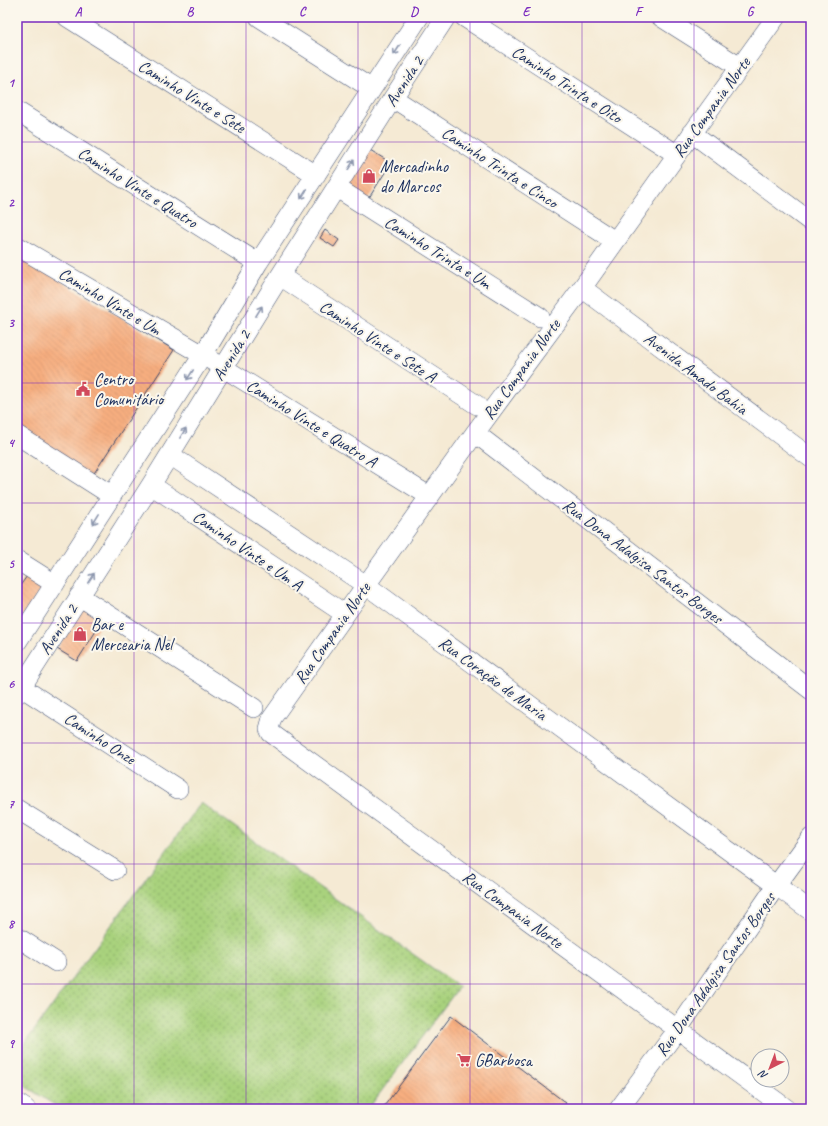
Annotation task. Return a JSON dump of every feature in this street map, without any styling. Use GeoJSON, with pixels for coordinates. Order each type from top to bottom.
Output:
{"type":"FeatureCollection","features":[{"type":"Feature","properties":{"kind":"street","name":"Caminho Vinte e Sete"},"geometry":{"type":"LineString","coordinates":[[67,17],[316,175]]}},
{"type":"Feature","properties":{"kind":"street"},"geometry":{"type":"LineString","coordinates":[[259,17],[372,89]]}},
{"type":"Feature","properties":{"kind":"street","name":"Avenida 2"},"geometry":{"type":"LineString","coordinates":[[17,642],[203,355],[258,263],[419,17]]}},
{"type":"Feature","properties":{"kind":"street","name":"Avenida 2"},"geometry":{"type":"LineString","coordinates":[[19,690],[151,485],[280,276],[446,17]]}},
{"type":"Feature","properties":{"kind":"street","name":"Caminho Trinta e Oito"},"geometry":{"type":"LineString","coordinates":[[464,17],[670,150]]}},
{"type":"Feature","properties":{"kind":"street"},"geometry":{"type":"LineString","coordinates":[[660,17],[732,62]]}},
{"type":"Feature","properties":{"kind":"street","name":"Rua Compania Norte"},"geometry":{"type":"LineString","coordinates":[[776,17],[582,288],[475,433],[345,614],[272,718],[269,729],[271,733],[787,1109]]}},
{"type":"Feature","properties":{"kind":"street","name":"Caminho Trinta e Cinco"},"geometry":{"type":"LineString","coordinates":[[393,98],[607,236]]}},
{"type":"Feature","properties":{"kind":"street","name":"Caminho Vinte e Quatro"},"geometry":{"type":"LineString","coordinates":[[17,111],[258,263]]}},
{"type":"Feature","properties":{"kind":"street"},"geometry":{"type":"LineString","coordinates":[[692,133],[811,222]]}},
{"type":"Feature","properties":{"kind":"street","name":"Caminho Trinta e Um"},"geometry":{"type":"LineString","coordinates":[[336,188],[540,317]]}},
{"type":"Feature","properties":{"kind":"street","name":"Caminho Vinte e Um"},"geometry":{"type":"LineString","coordinates":[[17,246],[203,355]]}},
{"type":"Feature","properties":{"kind":"street","name":"Caminho Vinte e Sete A"},"geometry":{"type":"LineString","coordinates":[[280,276],[477,405]]}},
{"type":"Feature","properties":{"kind":"street","name":"Avenida Amado Bahia"},"geometry":{"type":"LineString","coordinates":[[582,288],[811,458]]}},
{"type":"Feature","properties":{"kind":"street","name":"Caminho Vinte e Quatro A"},"geometry":{"type":"LineString","coordinates":[[203,355],[421,491]]}},
{"type":"Feature","properties":{"kind":"street","name":"Rua Dona Adalgisa Santos Borges"},"geometry":{"type":"LineString","coordinates":[[475,433],[811,690]]}},
{"type":"Feature","properties":{"kind":"street"},"geometry":{"type":"LineString","coordinates":[[17,435],[111,495]]}},
{"type":"Feature","properties":{"kind":"street","name":"Rua Coração de Maria"},"geometry":{"type":"LineString","coordinates":[[170,455],[366,585],[811,911]]}},
{"type":"Feature","properties":{"kind":"street","name":"Caminho Vinte e Um A"},"geometry":{"type":"LineString","coordinates":[[151,485],[345,614]]}},
{"type":"Feature","properties":{"kind":"street"},"geometry":{"type":"LineString","coordinates":[[17,560],[55,584]]}},
{"type":"Feature","properties":{"kind":"street"},"geometry":{"type":"LineString","coordinates":[[79,596],[254,708]]}},
{"type":"Feature","properties":{"kind":"street","name":"Caminho Onze"},"geometry":{"type":"LineString","coordinates":[[19,690],[178,789]]}},
{"type":"Feature","properties":{"kind":"street"},"geometry":{"type":"LineString","coordinates":[[17,809],[115,870]]}},
{"type":"Feature","properties":{"kind":"street","name":"Rua Dona Adalgisa Santos Borges"},"geometry":{"type":"LineString","coordinates":[[619,1109],[678,1029],[776,886],[811,838]]}},
{"type":"Feature","properties":{"kind":"street"},"geometry":{"type":"LineString","coordinates":[[17,937],[56,962]]}},
{"type":"Feature","properties":{"kind":"street"},"geometry":{"type":"LineString","coordinates":[[17,1103],[26,1109]]}},
{"type":"Feature","properties":{"kind":"green space"},"geometry":{"type":"Polygon","coordinates":[[[201,803],[459,987],[368,1109],[61,1109],[17,1081],[17,1054],[201,803]]]}},
{"type":"Feature","properties":{"kind":"building","name":"Mercadinho do Marcos"},"geometry":{"type":"Polygon","coordinates":[[[370,150],[391,163],[367,201],[346,188],[370,150]]]}},
{"type":"Feature","properties":{"kind":"building"},"geometry":{"type":"Polygon","coordinates":[[[325,230],[339,240],[334,247],[320,238],[325,230]]]}},
{"type":"Feature","properties":{"kind":"building","name":"Centro Comunitário"},"geometry":{"type":"Polygon","coordinates":[[[17,254],[174,350],[91,478],[17,428],[17,254]]]}},
{"type":"Feature","properties":{"kind":"building"},"geometry":{"type":"Polygon","coordinates":[[[27,576],[43,587],[20,621],[17,619],[17,590],[27,576]]]}},
{"type":"Feature","properties":{"kind":"building","name":"Bar e Mercearia Nel"},"geometry":{"type":"Polygon","coordinates":[[[83,607],[103,620],[77,661],[57,649],[83,607]]]}},
{"type":"Feature","properties":{"kind":"building","name":"GBarbosa"},"geometry":{"type":"Polygon","coordinates":[[[451,1016],[566,1103],[562,1109],[382,1109],[451,1016]]]}},
{"type":"Feature","properties":{"kind":"place","name":"Mercadinho do Marcos"},"geometry":{"type":"Point","coordinates":[369,176]}},
{"type":"Feature","properties":{"kind":"place","name":"Centro Comunitário"},"geometry":{"type":"Point","coordinates":[83,389]}},
{"type":"Feature","properties":{"kind":"place","name":"Bar e Mercearia Nel"},"geometry":{"type":"Point","coordinates":[80,634]}},
{"type":"Feature","properties":{"kind":"place","name":"GBarbosa"},"geometry":{"type":"Point","coordinates":[464,1060]}}]}
